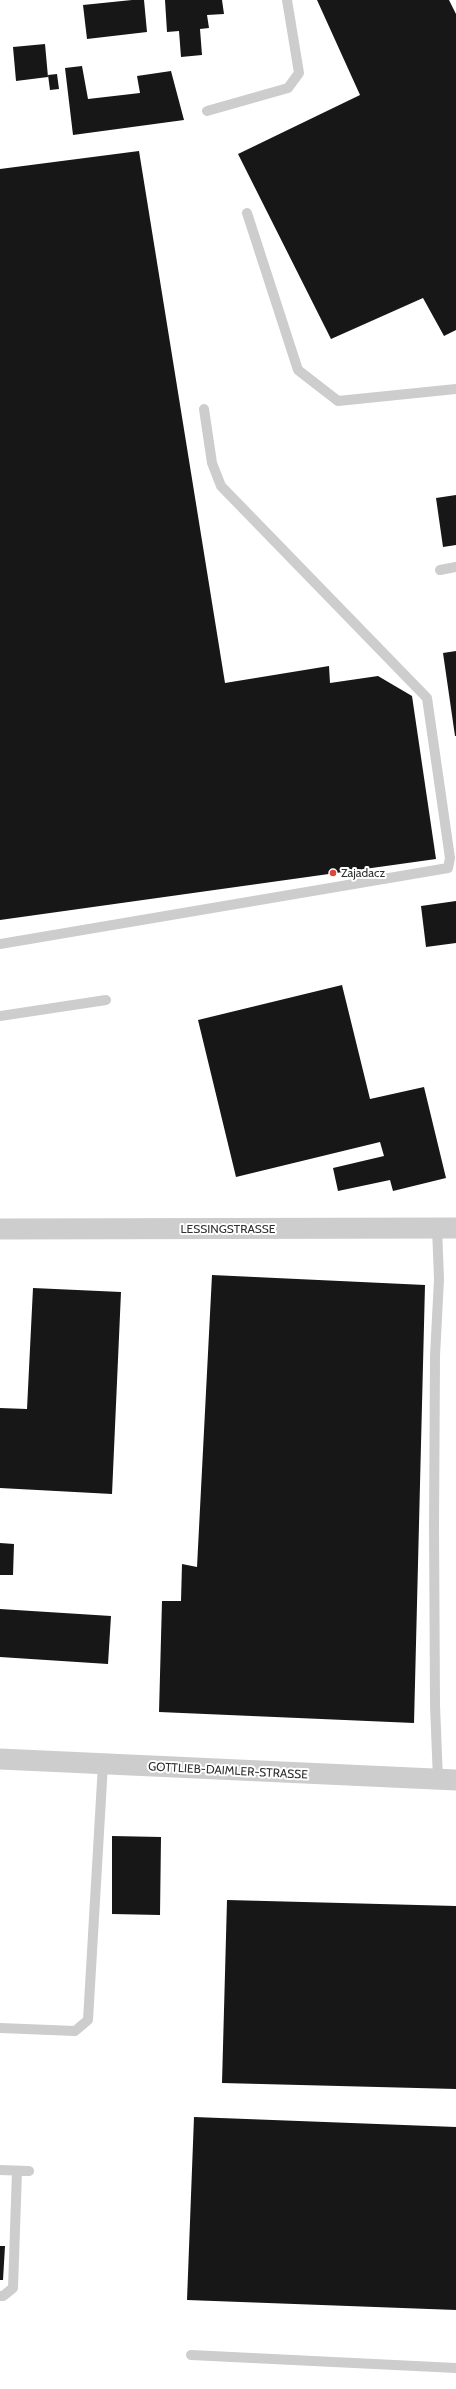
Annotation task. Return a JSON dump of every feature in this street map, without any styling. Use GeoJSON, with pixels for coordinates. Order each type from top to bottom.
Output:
{"type":"FeatureCollection","features":[{"type":"Feature","properties":{"kind":"street","name":"LESSINGSTRASSE"},"geometry":{"type":"LineString","coordinates":[[0,1229],[446,1228]]}},
{"type":"Feature","properties":{"kind":"street","name":"GOTTLIEB-DAIMLER-STRASSE"},"geometry":{"type":"LineString","coordinates":[[0,1759],[447,1780]]}},
{"type":"Feature","properties":{"kind":"lane"},"geometry":{"type":"LineString","coordinates":[[207,111],[288,88],[299,73],[287,0]]}},
{"type":"Feature","properties":{"kind":"lane"},"geometry":{"type":"LineString","coordinates":[[248,213],[298,370],[338,401],[456,389]]}},
{"type":"Feature","properties":{"kind":"lane"},"geometry":{"type":"LineString","coordinates":[[0,944],[448,868],[450,858],[427,698],[221,486],[212,463],[204,409]]}},
{"type":"Feature","properties":{"kind":"lane"},"geometry":{"type":"LineString","coordinates":[[440,570],[456,567]]}},
{"type":"Feature","properties":{"kind":"lane"},"geometry":{"type":"LineString","coordinates":[[0,1016],[106,1000]]}},
{"type":"Feature","properties":{"kind":"lane"},"geometry":{"type":"LineString","coordinates":[[446,1228],[439,1279],[435,1356],[434,1527],[435,1705],[447,1780]]}},
{"type":"Feature","properties":{"kind":"lane"},"geometry":{"type":"LineString","coordinates":[[0,2028],[76,2031],[88,2020],[102,1764]]}},
{"type":"Feature","properties":{"kind":"lane"},"geometry":{"type":"LineString","coordinates":[[0,2170],[29,2171]]}},
{"type":"Feature","properties":{"kind":"lane"},"geometry":{"type":"LineString","coordinates":[[0,2296],[3,2296],[13,2288],[17,2171]]}},
{"type":"Feature","properties":{"kind":"lane"},"geometry":{"type":"LineString","coordinates":[[191,2355],[456,2368]]}},
{"type":"Feature","properties":{"kind":"building"},"geometry":{"type":"Polygon","coordinates":[[[144,0],[147,32],[87,39],[83,5],[144,0]]]}},
{"type":"Feature","properties":{"kind":"building"},"geometry":{"type":"Polygon","coordinates":[[[165,0],[222,0],[224,14],[207,15],[209,28],[200,29],[202,55],[181,57],[179,31],[167,32],[165,0]]]}},
{"type":"Feature","properties":{"kind":"building"},"geometry":{"type":"Polygon","coordinates":[[[317,0],[449,0],[456,14],[456,330],[444,336],[423,298],[331,339],[238,154],[360,95],[317,0]]]}},
{"type":"Feature","properties":{"kind":"building"},"geometry":{"type":"Polygon","coordinates":[[[45,44],[48,77],[16,81],[13,47],[45,44]]]}},
{"type":"Feature","properties":{"kind":"building"},"geometry":{"type":"Polygon","coordinates":[[[82,66],[88,99],[140,93],[137,76],[171,71],[184,120],[73,135],[65,68],[82,66]]]}},
{"type":"Feature","properties":{"kind":"building"},"geometry":{"type":"Polygon","coordinates":[[[57,74],[59,89],[50,90],[48,75],[57,74]]]}},
{"type":"Feature","properties":{"kind":"building"},"geometry":{"type":"Polygon","coordinates":[[[139,151],[225,683],[329,666],[330,683],[378,676],[412,696],[436,859],[0,920],[0,169],[139,151]]]}},
{"type":"Feature","properties":{"kind":"building"},"geometry":{"type":"Polygon","coordinates":[[[456,495],[456,545],[443,547],[436,498],[456,495]]]}},
{"type":"Feature","properties":{"kind":"building"},"geometry":{"type":"Polygon","coordinates":[[[456,651],[456,736],[455,736],[443,653],[456,651]]]}},
{"type":"Feature","properties":{"kind":"building"},"geometry":{"type":"Polygon","coordinates":[[[456,901],[456,943],[426,947],[421,906],[456,901]]]}},
{"type":"Feature","properties":{"kind":"building"},"geometry":{"type":"Polygon","coordinates":[[[342,985],[370,1099],[424,1087],[446,1178],[393,1191],[390,1180],[338,1191],[333,1168],[384,1156],[380,1142],[236,1177],[198,1020],[342,985]]]}},
{"type":"Feature","properties":{"kind":"building"},"geometry":{"type":"Polygon","coordinates":[[[212,1275],[425,1285],[414,1723],[159,1712],[162,1601],[181,1601],[182,1564],[197,1567],[212,1275]]]}},
{"type":"Feature","properties":{"kind":"building"},"geometry":{"type":"Polygon","coordinates":[[[33,1288],[121,1292],[112,1494],[0,1488],[0,1408],[27,1409],[33,1288]]]}},
{"type":"Feature","properties":{"kind":"building"},"geometry":{"type":"Polygon","coordinates":[[[0,1543],[14,1544],[13,1575],[0,1575],[0,1543]]]}},
{"type":"Feature","properties":{"kind":"building"},"geometry":{"type":"Polygon","coordinates":[[[0,1609],[111,1616],[108,1664],[0,1657],[0,1609]]]}},
{"type":"Feature","properties":{"kind":"building"},"geometry":{"type":"Polygon","coordinates":[[[112,1836],[161,1837],[160,1915],[112,1914],[112,1836]]]}},
{"type":"Feature","properties":{"kind":"building"},"geometry":{"type":"Polygon","coordinates":[[[227,1900],[456,1906],[456,2089],[222,2083],[227,1900]]]}},
{"type":"Feature","properties":{"kind":"building"},"geometry":{"type":"Polygon","coordinates":[[[194,2117],[456,2127],[456,2310],[187,2300],[194,2117]]]}},
{"type":"Feature","properties":{"kind":"building"},"geometry":{"type":"Polygon","coordinates":[[[0,2246],[5,2246],[3,2280],[0,2280],[0,2246]]]}},
{"type":"Feature","properties":{"kind":"place","name":"Zajadacz"},"geometry":{"type":"Point","coordinates":[333,873]}}]}
